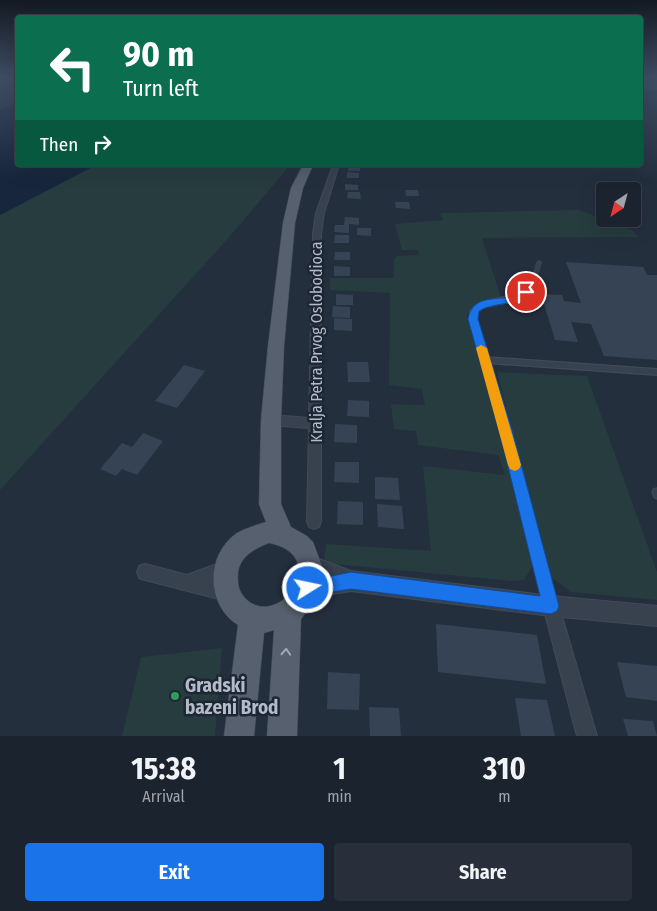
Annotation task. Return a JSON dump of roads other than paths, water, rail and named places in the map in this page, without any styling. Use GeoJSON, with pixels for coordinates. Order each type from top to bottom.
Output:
{"type":"FeatureCollection","features":[{"type":"Feature","properties":{"kind":"main road","name":"Kralja Petra Prvog Oslobodioca"},"geometry":{"type":"LineString","coordinates":[[282,533],[270,504],[271,420],[276,346],[289,223],[297,188],[307,167]]}},
{"type":"Feature","properties":{"kind":"main road","name":"Kralja Petra Prvog Oslobodioca"},"geometry":{"type":"LineString","coordinates":[[256,535],[270,504]]}},
{"type":"Feature","properties":{"kind":"main road"},"geometry":{"type":"LineString","coordinates":[[269,532],[282,533],[301,545],[309,576],[298,604],[288,612],[276,618],[252,617],[241,612],[232,604],[224,581],[225,569],[236,548],[256,535],[269,532]]}},
{"type":"Feature","properties":{"kind":"main road"},"geometry":{"type":"LineString","coordinates":[[282,736],[288,612]]}},
{"type":"Feature","properties":{"kind":"main road"},"geometry":{"type":"LineString","coordinates":[[239,736],[252,617]]}},
{"type":"Feature","properties":{"kind":"street","name":"Kralja Petra Prvog Oslobodioca"},"geometry":{"type":"LineString","coordinates":[[314,522],[317,234],[320,213],[335,167]]}},
{"type":"Feature","properties":{"kind":"street"},"geometry":{"type":"LineString","coordinates":[[271,420],[316,424]]}},
{"type":"Feature","properties":{"kind":"street"},"geometry":{"type":"LineString","coordinates":[[190,582],[225,569]]}},
{"type":"Feature","properties":{"kind":"street"},"geometry":{"type":"LineString","coordinates":[[145,572],[173,581],[190,582],[227,593]]}},
{"type":"Feature","properties":{"kind":"street"},"geometry":{"type":"LineString","coordinates":[[309,576],[551,606],[657,616]]}},
{"type":"Feature","properties":{"kind":"street"},"geometry":{"type":"LineString","coordinates":[[551,606],[587,736]]}},
{"type":"Feature","properties":{"kind":"lane"},"geometry":{"type":"LineString","coordinates":[[538,264],[533,283],[524,295],[482,305],[473,312],[474,326],[485,360],[551,606]]}},
{"type":"Feature","properties":{"kind":"lane"},"geometry":{"type":"LineString","coordinates":[[485,360],[657,372]]}},
{"type":"Feature","properties":{"kind":"water"},"geometry":{"type":"Polygon","coordinates":[[[0,111],[15,111],[15,167],[92,167],[0,215],[0,111]]]}},
{"type":"Feature","properties":{"kind":"place","name":"Gradski bazeni Brod"},"geometry":{"type":"Point","coordinates":[175,696]}}]}
